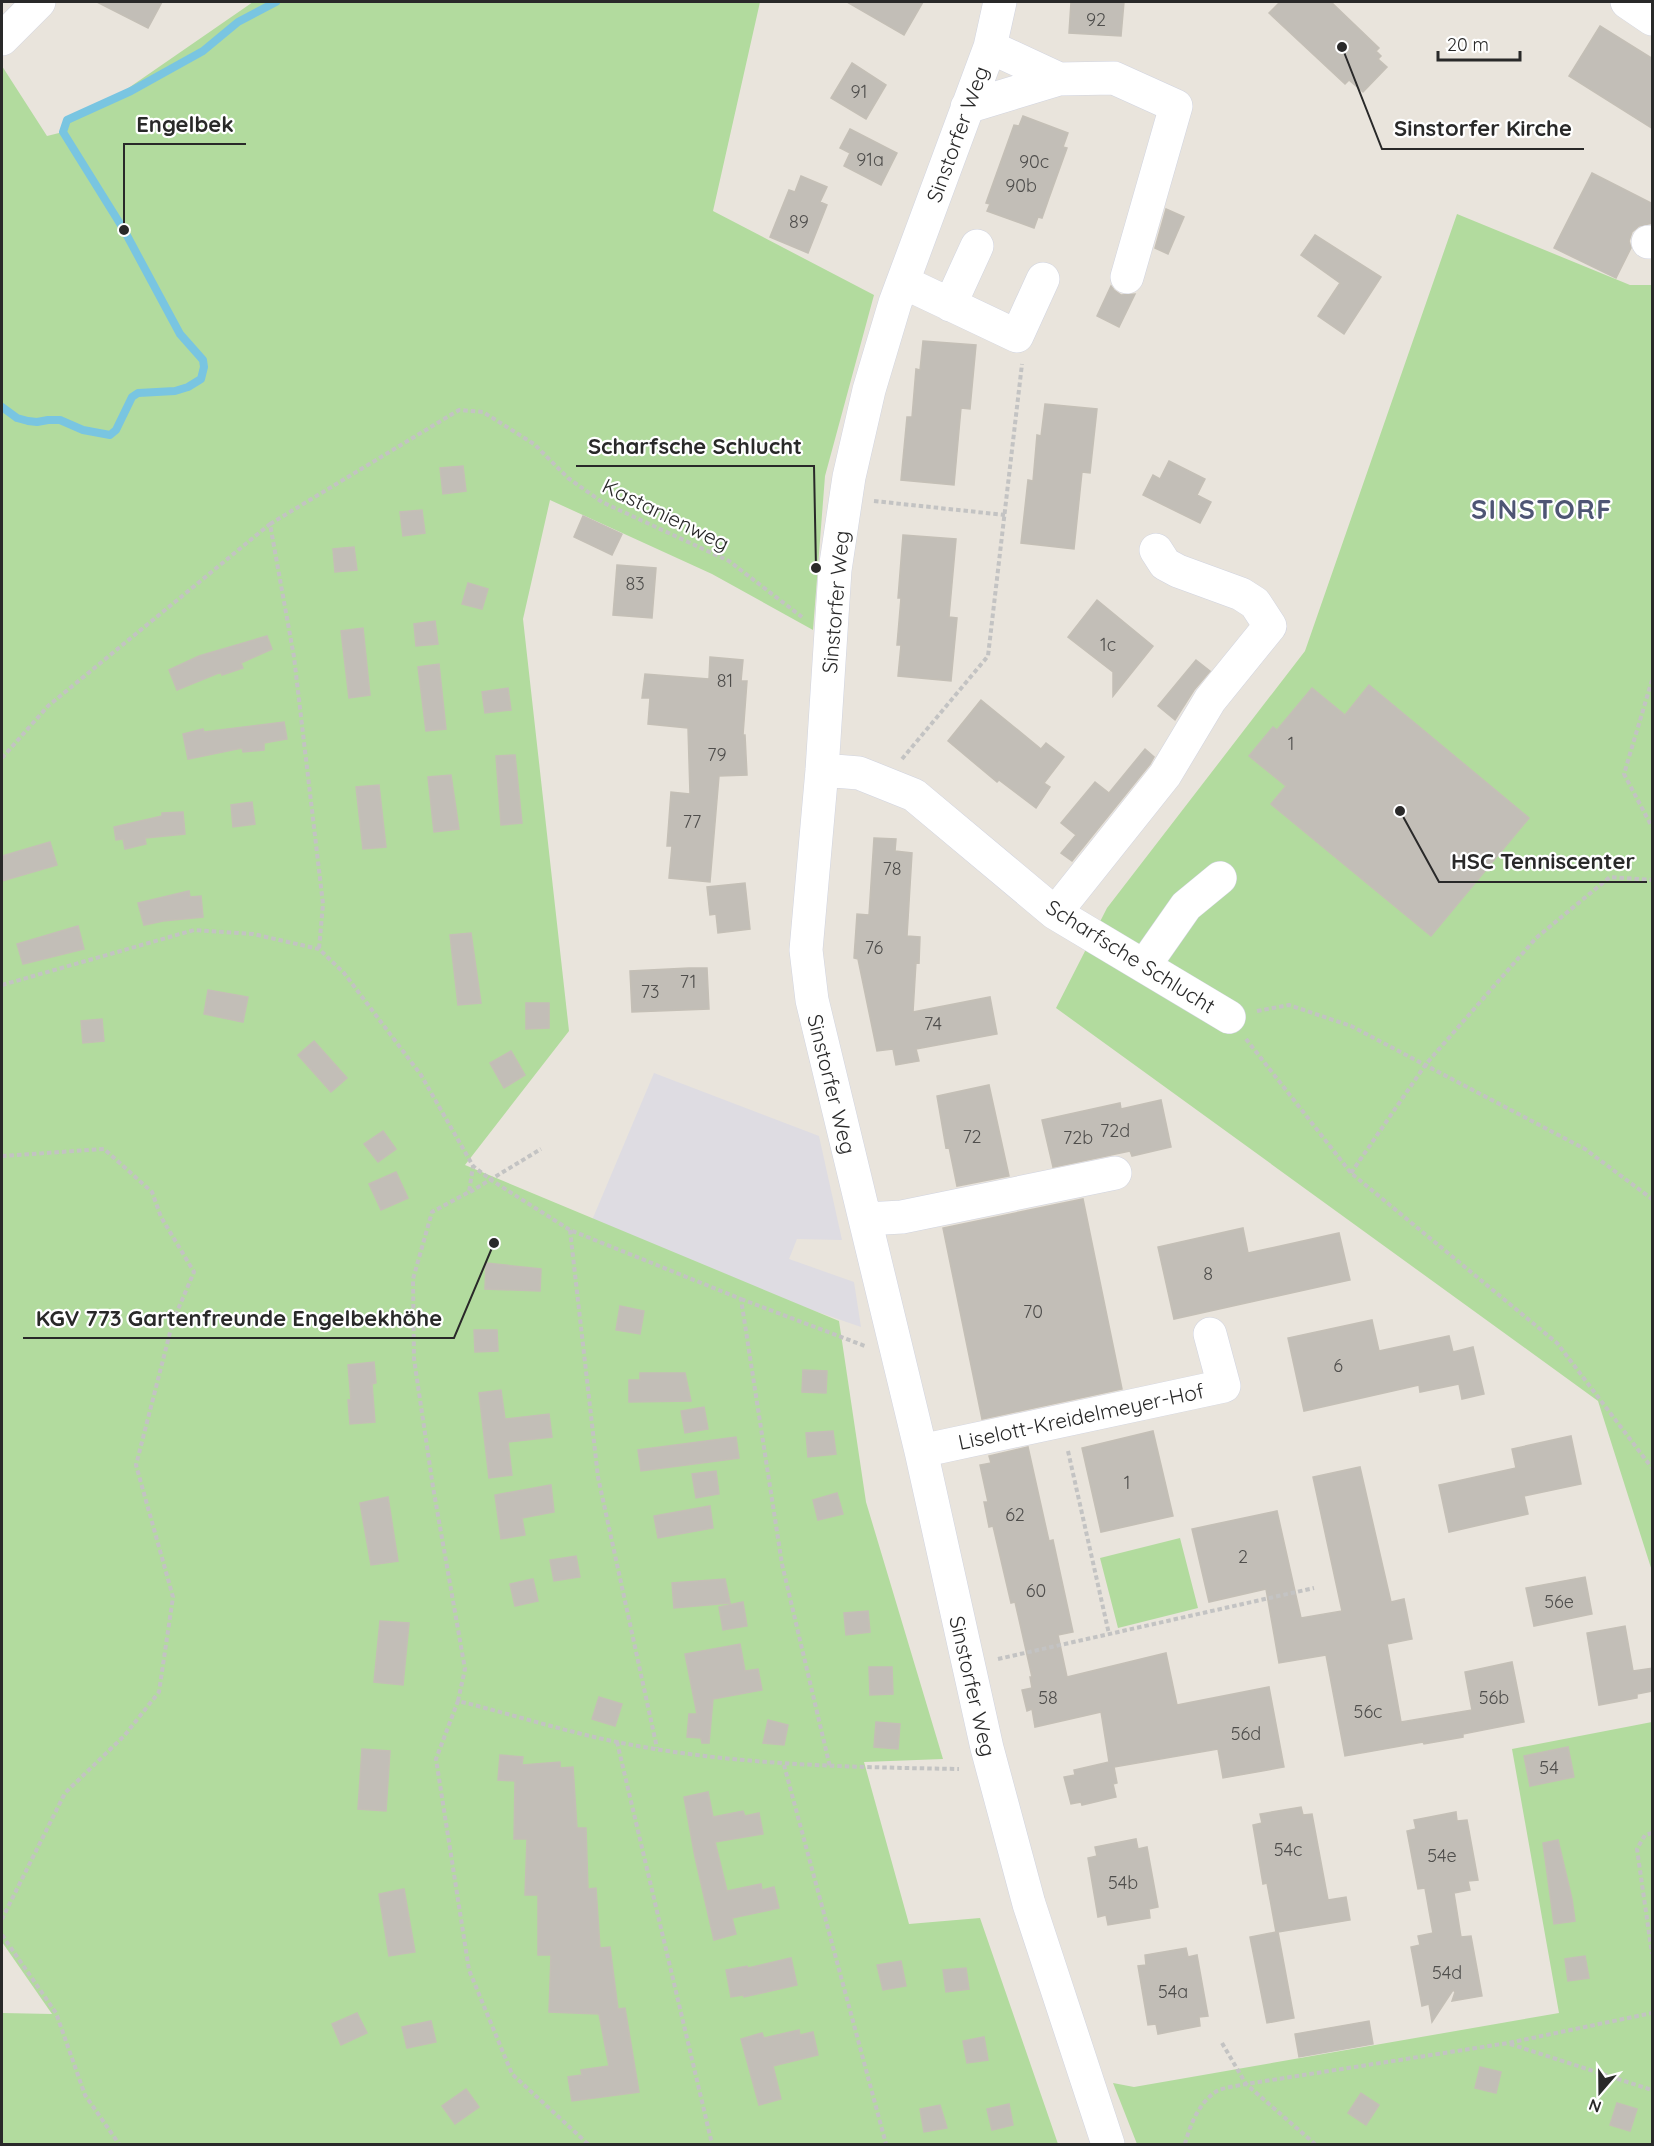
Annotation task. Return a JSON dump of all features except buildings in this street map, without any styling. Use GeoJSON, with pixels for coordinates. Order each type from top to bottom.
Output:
{"type":"FeatureCollection","features":[{"type":"Feature","properties":{"kind":"street"},"geometry":{"type":"LineString","coordinates":[[2,39],[39,2]]}},
{"type":"Feature","properties":{"kind":"street","name":"Sinstorfer Weg"},"geometry":{"type":"LineString","coordinates":[[1000,2],[990,47],[903,282],[869,390],[846,498],[835,570],[822,770],[806,950],[812,1000],[921,1451],[987,1748],[1029,1904],[1108,2145]]}},
{"type":"Feature","properties":{"kind":"street"},"geometry":{"type":"LineString","coordinates":[[1627,2],[1653,19]]}},
{"type":"Feature","properties":{"kind":"street"},"geometry":{"type":"LineString","coordinates":[[990,47],[1059,79]]}},
{"type":"Feature","properties":{"kind":"street"},"geometry":{"type":"LineString","coordinates":[[967,107],[1059,79],[1114,78],[1176,106],[1127,277]]}},
{"type":"Feature","properties":{"kind":"street"},"geometry":{"type":"LineString","coordinates":[[950,304],[977,246]]}},
{"type":"Feature","properties":{"kind":"street"},"geometry":{"type":"LineString","coordinates":[[903,282],[1017,336],[1043,279]]}},
{"type":"Feature","properties":{"kind":"street"},"geometry":{"type":"LineString","coordinates":[[1055,913],[1165,775],[1210,700],[1270,626],[1255,603],[1240,594],[1178,571],[1166,564],[1156,550]]}},
{"type":"Feature","properties":{"kind":"street","name":"Scharfsche Schlucht"},"geometry":{"type":"LineString","coordinates":[[822,770],[859,773],[914,795],[1055,913],[1228,1017]]}},
{"type":"Feature","properties":{"kind":"street"},"geometry":{"type":"LineString","coordinates":[[1144,966],[1186,906],[1220,878]]}},
{"type":"Feature","properties":{"kind":"street"},"geometry":{"type":"LineString","coordinates":[[866,1219],[902,1217],[1115,1173]]}},
{"type":"Feature","properties":{"kind":"street","name":"Liselott-Kreidelmeyer-Hof"},"geometry":{"type":"LineString","coordinates":[[921,1451],[1224,1386],[1210,1334]]}},
{"type":"Feature","properties":{"kind":"path"},"geometry":{"type":"LineString","coordinates":[[883,783],[988,656],[1022,362]]}},
{"type":"Feature","properties":{"kind":"path","name":"Kastanienweg"},"geometry":{"type":"LineString","coordinates":[[2,758],[48,706],[270,524],[459,410],[483,412],[534,444],[568,478],[602,502],[729,561],[831,639]]}},
{"type":"Feature","properties":{"kind":"path"},"geometry":{"type":"LineString","coordinates":[[846,498],[1005,515]]}},
{"type":"Feature","properties":{"kind":"path"},"geometry":{"type":"LineString","coordinates":[[270,524],[294,657],[323,904],[319,949]]}},
{"type":"Feature","properties":{"kind":"path"},"geometry":{"type":"LineString","coordinates":[[1653,680],[1624,774],[1653,827]]}},
{"type":"Feature","properties":{"kind":"path"},"geometry":{"type":"LineString","coordinates":[[1351,1173],[1426,1064],[1536,938],[1610,877],[1653,880]]}},
{"type":"Feature","properties":{"kind":"path"},"geometry":{"type":"LineString","coordinates":[[2,985],[194,930],[253,934],[319,949],[344,973],[421,1075],[473,1166],[492,1180],[570,1230],[741,1299],[899,1359]]}},
{"type":"Feature","properties":{"kind":"path"},"geometry":{"type":"LineString","coordinates":[[1653,1199],[1585,1149],[1351,1026],[1289,1005],[1228,1017],[1351,1173],[1557,1343],[1653,1468]]}},
{"type":"Feature","properties":{"kind":"path"},"geometry":{"type":"LineString","coordinates":[[2,1156],[104,1149],[152,1192],[161,1217],[194,1272],[173,1321],[136,1465],[173,1597],[159,1692],[124,1736],[65,1793],[2,1919]]}},
{"type":"Feature","properties":{"kind":"path"},"geometry":{"type":"LineString","coordinates":[[541,1149],[492,1180],[432,1212],[413,1279],[414,1359],[433,1487],[465,1669],[458,1701],[436,1759],[469,1970],[512,2074],[588,2145]]}},
{"type":"Feature","properties":{"kind":"path"},"geometry":{"type":"LineString","coordinates":[[469,1192],[473,1166]]}},
{"type":"Feature","properties":{"kind":"path"},"geometry":{"type":"LineString","coordinates":[[570,1230],[598,1478],[657,1748]]}},
{"type":"Feature","properties":{"kind":"path"},"geometry":{"type":"LineString","coordinates":[[741,1299],[782,1564],[830,1767]]}},
{"type":"Feature","properties":{"kind":"path"},"geometry":{"type":"LineString","coordinates":[[1070,1457],[1109,1634]]}},
{"type":"Feature","properties":{"kind":"path"},"geometry":{"type":"LineString","coordinates":[[968,1665],[1314,1588]]}},
{"type":"Feature","properties":{"kind":"path"},"geometry":{"type":"LineString","coordinates":[[458,1701],[617,1742],[716,1758],[784,1765],[958,1769]]}},
{"type":"Feature","properties":{"kind":"path"},"geometry":{"type":"LineString","coordinates":[[617,1742],[712,2145]]}},
{"type":"Feature","properties":{"kind":"path"},"geometry":{"type":"LineString","coordinates":[[784,1765],[886,2145]]}},
{"type":"Feature","properties":{"kind":"path"},"geometry":{"type":"LineString","coordinates":[[1653,1833],[1646,1834],[1637,1849],[1653,1953]]}},
{"type":"Feature","properties":{"kind":"path"},"geometry":{"type":"LineString","coordinates":[[2,1935],[56,2013],[85,2095],[119,2145]]}},
{"type":"Feature","properties":{"kind":"path"},"geometry":{"type":"LineString","coordinates":[[1185,2145],[1189,2128],[1204,2102],[1218,2091],[1246,2084],[1508,2043],[1653,2013]]}},
{"type":"Feature","properties":{"kind":"path"},"geometry":{"type":"LineString","coordinates":[[1222,2043],[1246,2084],[1315,2145]]}},
{"type":"Feature","properties":{"kind":"path"},"geometry":{"type":"LineString","coordinates":[[1508,2043],[1653,2090]]}},
{"type":"Feature","properties":{"kind":"shaded area"},"geometry":{"type":"Polygon","coordinates":[[[654,1073],[819,1136],[842,1240],[797,1239],[789,1259],[854,1282],[861,1327],[728,1281],[590,1225],[654,1073]]]}},
{"type":"Feature","properties":{"kind":"green space"},"geometry":{"type":"Polygon","coordinates":[[[253,2],[760,2],[713,211],[874,295],[825,476],[813,630],[712,574],[550,500],[523,619],[569,1031],[465,1165],[839,1321],[866,1502],[943,1759],[864,1762],[909,1924],[980,1918],[1058,2144],[2,2144],[2,2013],[52,2014],[2,1942],[2,66],[47,136],[63,132],[67,120],[127,89],[253,2]]]}},
{"type":"Feature","properties":{"kind":"green space"},"geometry":{"type":"Polygon","coordinates":[[[1457,214],[1630,285],[1652,285],[1652,1571],[1598,1401],[1056,1008],[1107,908],[1305,651],[1457,214]]]}},
{"type":"Feature","properties":{"kind":"green space"},"geometry":{"type":"Polygon","coordinates":[[[1180,1538],[1198,1608],[1118,1628],[1100,1558],[1180,1538]]]}},
{"type":"Feature","properties":{"kind":"green space"},"geometry":{"type":"Polygon","coordinates":[[[1652,1722],[1652,2144],[1137,2144],[1113,2083],[1134,2087],[1559,2013],[1512,1749],[1652,1722]]]}},
{"type":"Feature","properties":{"kind":"waterway"},"geometry":{"type":"LineString","coordinates":[[2,407],[17,418],[28,421],[60,420],[83,430],[110,435],[116,430],[132,397],[138,393],[175,391],[188,387],[201,379],[203,360],[180,334],[124,230],[63,132],[67,120],[131,91],[203,51],[238,22],[276,2]]}},
{"type":"Feature","properties":{"kind":"place","name":"Sinstorfer Kirche"},"geometry":{"type":"Point","coordinates":[1342,47]}},
{"type":"Feature","properties":{"kind":"place","name":"Engelbek"},"geometry":{"type":"Point","coordinates":[124,230]}},
{"type":"Feature","properties":{"kind":"place","name":"Scharfsche Schlucht"},"geometry":{"type":"Point","coordinates":[816,568]}},
{"type":"Feature","properties":{"kind":"place","name":"HSC Tenniscenter"},"geometry":{"type":"Point","coordinates":[1400,811]}},
{"type":"Feature","properties":{"kind":"place","name":"KGV 773 Gartenfreunde Engelbekhöhe"},"geometry":{"type":"Point","coordinates":[494,1243]}},
{"type":"Feature","properties":{"kind":"district","name":"SINSTORF"},"geometry":{"type":"Point","coordinates":[1542,509]}}]}
